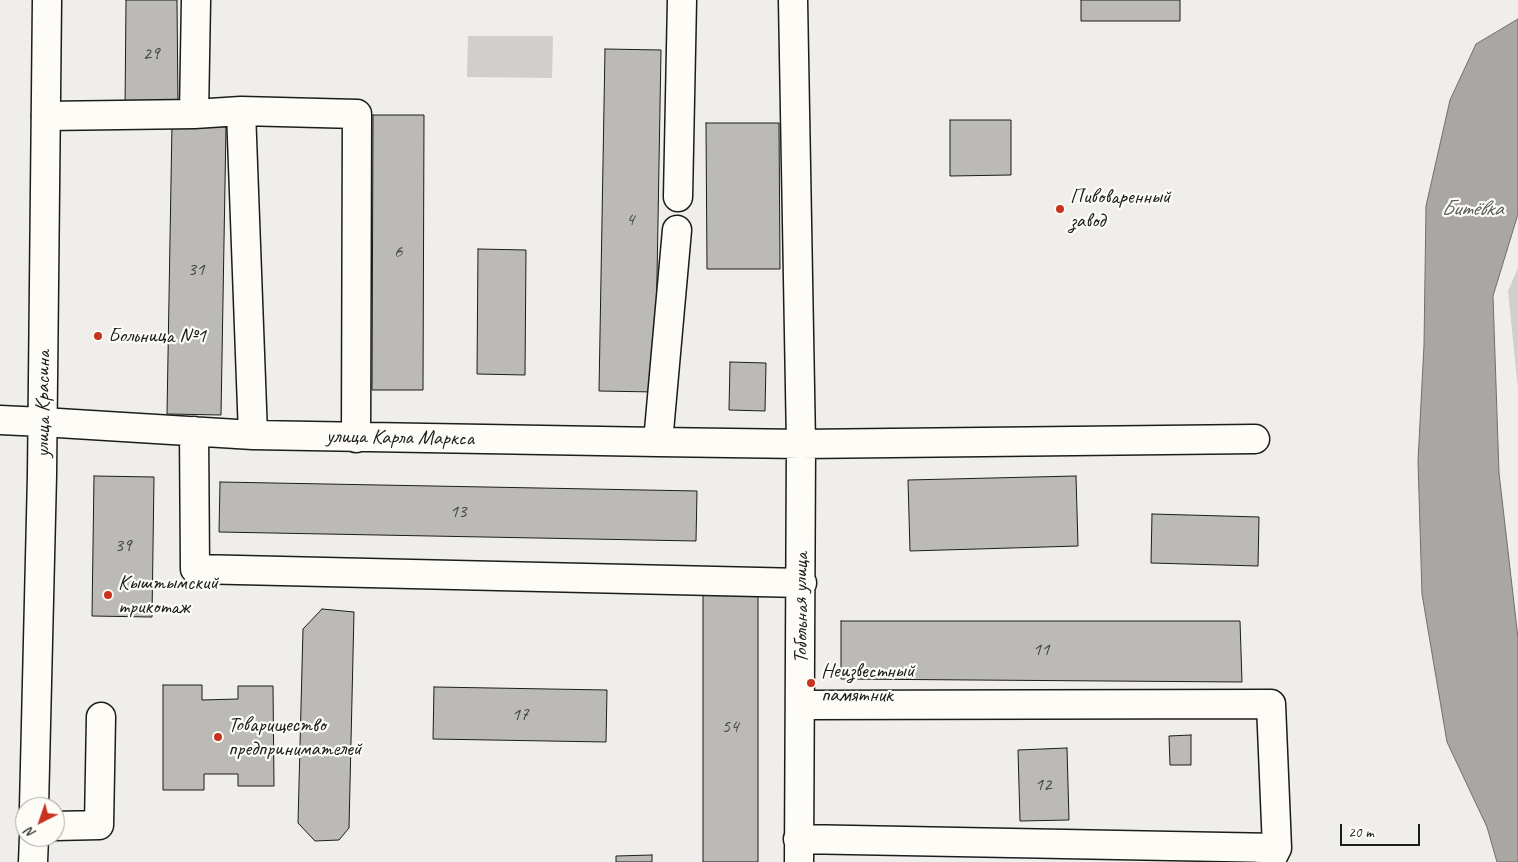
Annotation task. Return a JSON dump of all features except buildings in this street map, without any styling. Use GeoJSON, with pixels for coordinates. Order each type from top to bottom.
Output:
{"type":"FeatureCollection","features":[{"type":"Feature","properties":{"kind":"street","name":"улица Красина"},"geometry":{"type":"LineString","coordinates":[[34,797],[42,474],[47,0]]}},
{"type":"Feature","properties":{"kind":"street"},"geometry":{"type":"LineString","coordinates":[[194,114],[196,0]]}},
{"type":"Feature","properties":{"kind":"street"},"geometry":{"type":"LineString","coordinates":[[678,197],[682,0]]}},
{"type":"Feature","properties":{"kind":"street","name":"Тобольная улица"},"geometry":{"type":"LineString","coordinates":[[793,0],[802,583],[799,850]]}},
{"type":"Feature","properties":{"kind":"street"},"geometry":{"type":"LineString","coordinates":[[46,116],[194,114],[241,111],[357,114],[356,438]]}},
{"type":"Feature","properties":{"kind":"street"},"geometry":{"type":"LineString","coordinates":[[241,111],[253,435]]}},
{"type":"Feature","properties":{"kind":"street"},"geometry":{"type":"LineString","coordinates":[[658,442],[677,230]]}},
{"type":"Feature","properties":{"kind":"street","name":"улица Карла Маркса"},"geometry":{"type":"LineString","coordinates":[[0,420],[253,435],[356,438],[801,444],[1255,439]]}},
{"type":"Feature","properties":{"kind":"street"},"geometry":{"type":"LineString","coordinates":[[194,431],[195,569],[802,583]]}},
{"type":"Feature","properties":{"kind":"street"},"geometry":{"type":"LineString","coordinates":[[799,850],[1274,855],[1271,704],[800,705]]}},
{"type":"Feature","properties":{"kind":"street"},"geometry":{"type":"LineString","coordinates":[[65,826],[99,825],[101,717]]}},
{"type":"Feature","properties":{"kind":"street"},"geometry":{"type":"LineString","coordinates":[[33,862],[34,847]]}},
{"type":"Feature","properties":{"kind":"shaded area"},"geometry":{"type":"Polygon","coordinates":[[[468,36],[553,36],[552,78],[467,77],[468,36]]]}},
{"type":"Feature","properties":{"kind":"shaded area"},"geometry":{"type":"Polygon","coordinates":[[[1518,268],[1518,389],[1508,291],[1518,268]]]}},
{"type":"Feature","properties":{"kind":"water","name":"Битёвка"},"geometry":{"type":"Polygon","coordinates":[[[1518,19],[1518,214],[1493,296],[1499,473],[1518,638],[1518,862],[1497,862],[1487,827],[1447,742],[1422,594],[1418,461],[1424,345],[1426,206],[1450,100],[1476,44],[1518,19]]]}},
{"type":"Feature","properties":{"kind":"place","name":"Пивоваренный завод"},"geometry":{"type":"Point","coordinates":[1060,209]}},
{"type":"Feature","properties":{"kind":"place","name":"Больница №1"},"geometry":{"type":"Point","coordinates":[98,336]}},
{"type":"Feature","properties":{"kind":"place","name":"Кыштымский трикотаж"},"geometry":{"type":"Point","coordinates":[108,595]}},
{"type":"Feature","properties":{"kind":"place","name":"Неизвестный памятник"},"geometry":{"type":"Point","coordinates":[811,683]}},
{"type":"Feature","properties":{"kind":"place","name":"Товарищество предпринимателей"},"geometry":{"type":"Point","coordinates":[218,737]}}]}
